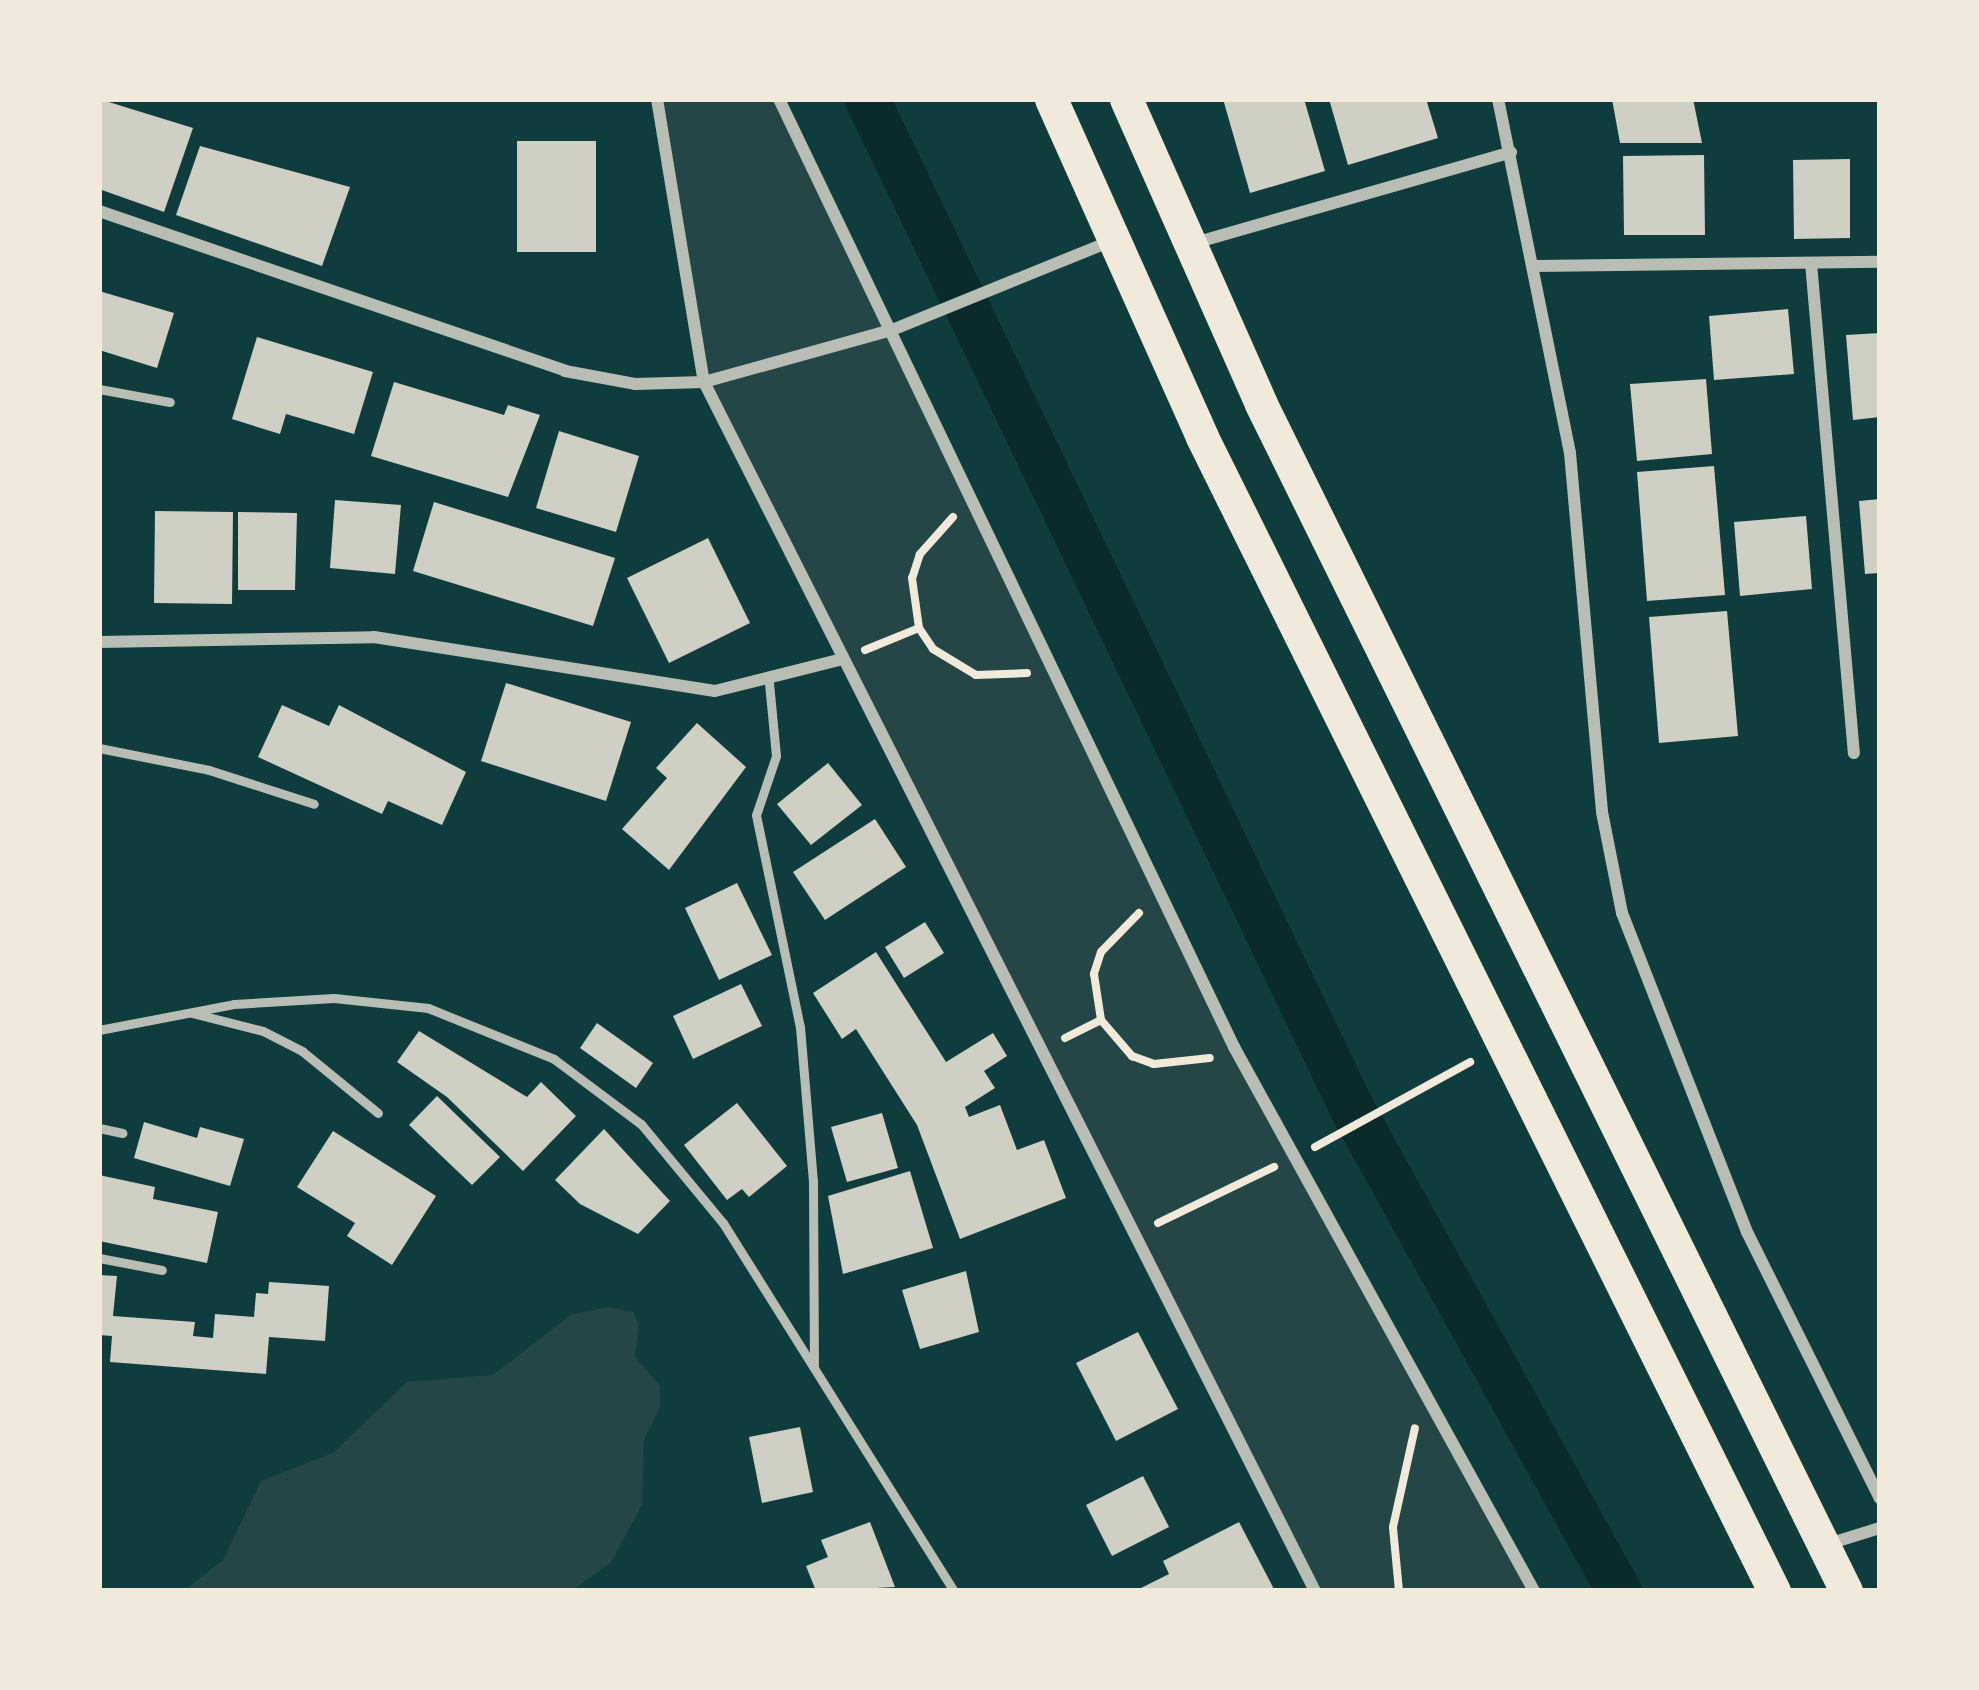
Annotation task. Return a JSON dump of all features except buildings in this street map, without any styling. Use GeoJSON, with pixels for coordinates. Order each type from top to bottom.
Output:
{"type":"FeatureCollection","features":[{"type":"Feature","properties":{"kind":"highway"},"geometry":{"type":"LineString","coordinates":[[1051,99],[1112,240],[1774,1591]]}},
{"type":"Feature","properties":{"kind":"highway"},"geometry":{"type":"LineString","coordinates":[[1126,99],[1190,244],[1846,1591]]}},
{"type":"Feature","properties":{"kind":"street"},"geometry":{"type":"LineString","coordinates":[[657,99],[704,382],[1315,1591]]}},
{"type":"Feature","properties":{"kind":"street"},"geometry":{"type":"LineString","coordinates":[[779,99],[1234,1047],[1534,1591]]}},
{"type":"Feature","properties":{"kind":"street"},"geometry":{"type":"LineString","coordinates":[[1498,99],[1535,266],[1583,544],[1602,812],[1622,914],[1747,1232],[1880,1498]]}},
{"type":"Feature","properties":{"kind":"street"},"geometry":{"type":"LineString","coordinates":[[1190,244],[1511,152]]}},
{"type":"Feature","properties":{"kind":"street"},"geometry":{"type":"LineString","coordinates":[[99,211],[565,370],[635,384],[704,382],[892,329],[1112,240]]}},
{"type":"Feature","properties":{"kind":"street"},"geometry":{"type":"LineString","coordinates":[[1535,266],[1880,262]]}},
{"type":"Feature","properties":{"kind":"street"},"geometry":{"type":"LineString","coordinates":[[1811,263],[1854,753]]}},
{"type":"Feature","properties":{"kind":"street"},"geometry":{"type":"LineString","coordinates":[[99,642],[374,637],[664,688],[769,683],[842,659]]}},
{"type":"Feature","properties":{"kind":"street"},"geometry":{"type":"LineString","coordinates":[[1824,1546],[1880,1528]]}},
{"type":"Feature","properties":{"kind":"lane"},"geometry":{"type":"LineString","coordinates":[[99,389],[170,402]]}},
{"type":"Feature","properties":{"kind":"lane"},"geometry":{"type":"LineString","coordinates":[[769,683],[776,756],[757,815],[800,1027],[812,1182],[814,1366]]}},
{"type":"Feature","properties":{"kind":"lane"},"geometry":{"type":"LineString","coordinates":[[99,748],[208,770],[314,804]]}},
{"type":"Feature","properties":{"kind":"lane"},"geometry":{"type":"LineString","coordinates":[[102,1028],[181,1011],[379,1001],[428,1008],[554,1059],[665,1149],[723,1223],[954,1591]]}},
{"type":"Feature","properties":{"kind":"lane"},"geometry":{"type":"LineString","coordinates":[[181,1011],[283,1041],[378,1113]]}},
{"type":"Feature","properties":{"kind":"lane"},"geometry":{"type":"LineString","coordinates":[[99,1128],[122,1133]]}},
{"type":"Feature","properties":{"kind":"lane"},"geometry":{"type":"LineString","coordinates":[[99,1258],[161,1270]]}},
{"type":"Feature","properties":{"kind":"path"},"geometry":{"type":"LineString","coordinates":[[977,507],[934,533],[920,554],[912,578],[919,628],[933,649],[976,675],[1013,676],[1049,663]]}},
{"type":"Feature","properties":{"kind":"path"},"geometry":{"type":"LineString","coordinates":[[842,659],[919,628]]}},
{"type":"Feature","properties":{"kind":"path"},"geometry":{"type":"LineString","coordinates":[[1162,902],[1132,917],[1101,952],[1094,974],[1101,1021],[1132,1056],[1154,1064],[1200,1064],[1234,1047]]}},
{"type":"Feature","properties":{"kind":"path"},"geometry":{"type":"LineString","coordinates":[[1040,1051],[1101,1021]]}},
{"type":"Feature","properties":{"kind":"path"},"geometry":{"type":"LineString","coordinates":[[1134,1234],[1323,1143],[1503,1044]]}},
{"type":"Feature","properties":{"kind":"path"},"geometry":{"type":"LineString","coordinates":[[1399,1591],[1398,1491],[1428,1401]]}},
{"type":"Feature","properties":{"kind":"shaded area"},"geometry":{"type":"Polygon","coordinates":[[[657,99],[779,99],[1162,902],[1534,1591],[1315,1591],[704,382],[657,99]]]}},
{"type":"Feature","properties":{"kind":"shaded area"},"geometry":{"type":"Polygon","coordinates":[[[610,1307],[633,1312],[639,1325],[635,1357],[660,1386],[660,1407],[644,1440],[642,1505],[611,1562],[572,1591],[184,1591],[223,1560],[261,1481],[333,1453],[407,1382],[493,1375],[572,1314],[610,1307]]]}},
{"type":"Feature","properties":{"kind":"waterway"},"geometry":{"type":"LineString","coordinates":[[867,99],[1351,1107],[1619,1591]]}}]}
